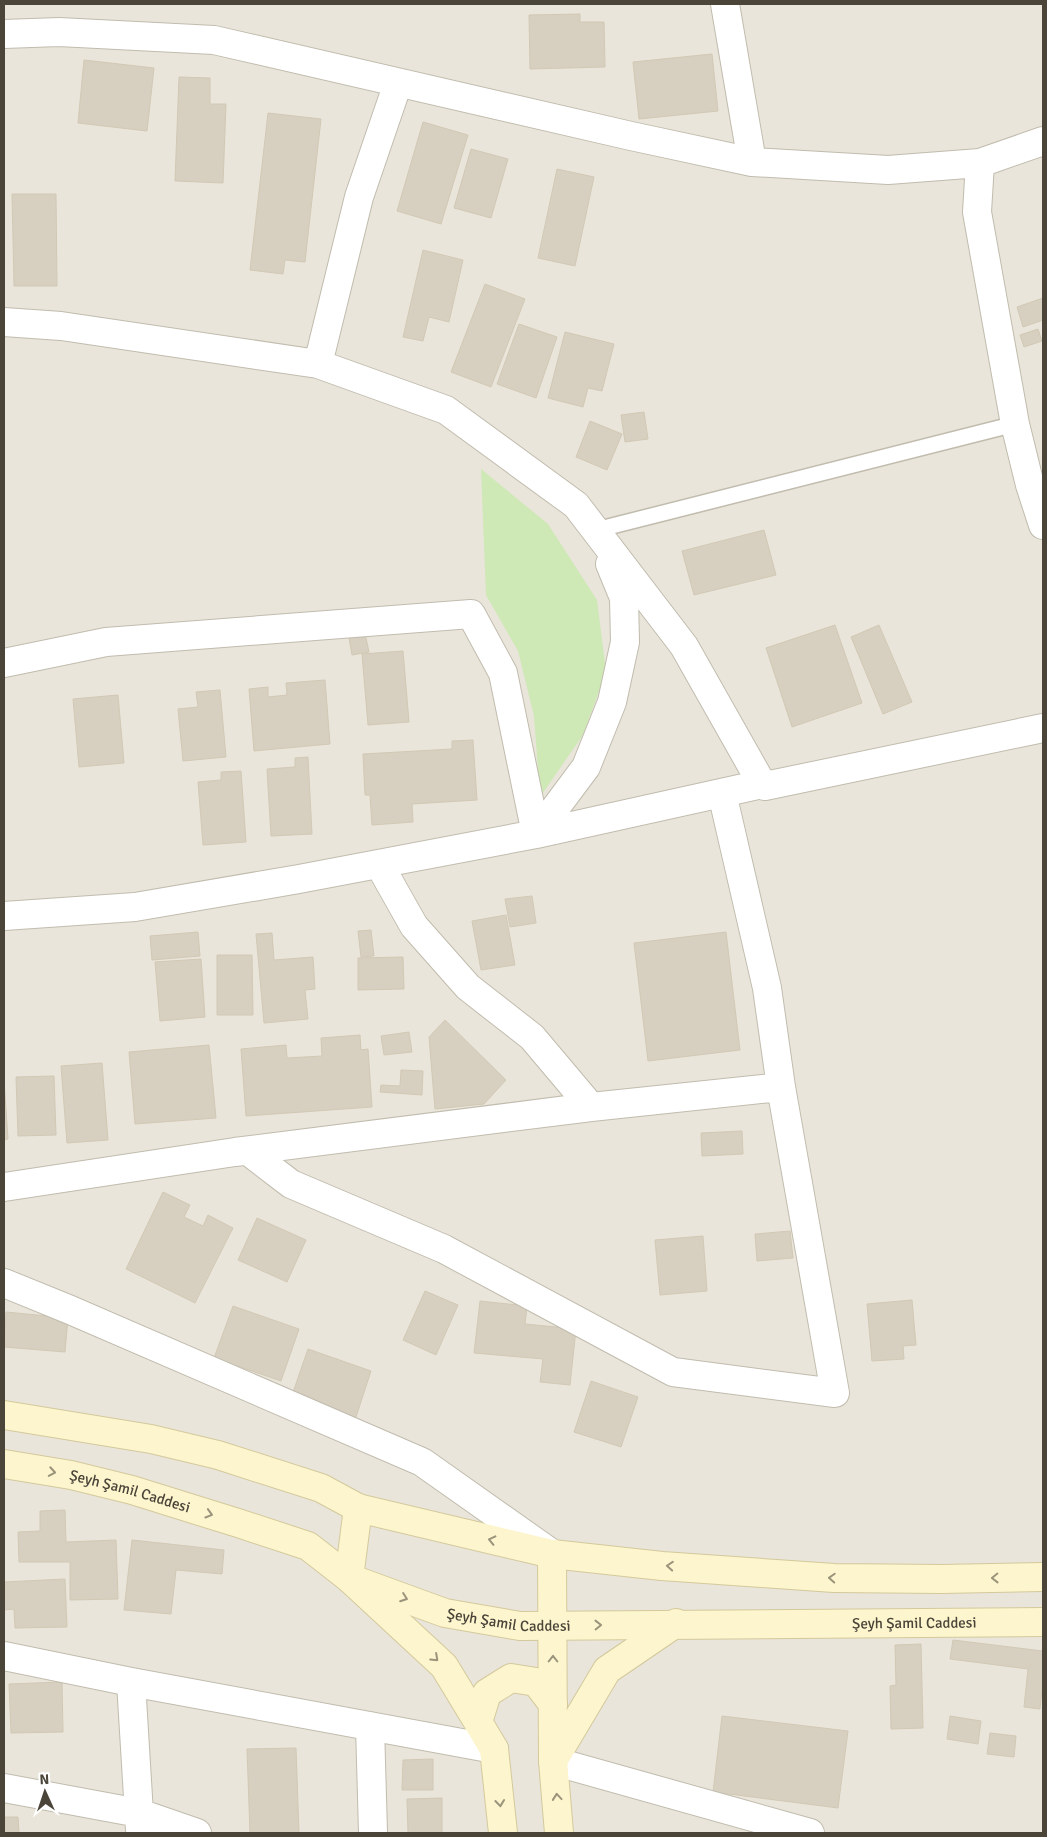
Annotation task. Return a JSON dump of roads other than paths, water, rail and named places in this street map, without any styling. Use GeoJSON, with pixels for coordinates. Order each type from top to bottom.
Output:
{"type":"FeatureCollection","features":[{"type":"Feature","properties":{"kind":"main road"},"geometry":{"type":"LineString","coordinates":[[4,1415],[151,1439],[218,1455],[321,1488],[358,1508],[552,1554],[662,1566],[834,1578],[941,1579],[1043,1577]]}},
{"type":"Feature","properties":{"kind":"main road","name":"Şeyh Şamil Caddesi"},"geometry":{"type":"LineString","coordinates":[[4,1464],[71,1475],[123,1488],[238,1523],[308,1546],[349,1578],[445,1613],[520,1626],[676,1623],[1043,1622]]}},
{"type":"Feature","properties":{"kind":"main road"},"geometry":{"type":"LineString","coordinates":[[358,1508],[349,1578],[444,1666],[478,1722],[494,1749],[503,1833]]}},
{"type":"Feature","properties":{"kind":"main road"},"geometry":{"type":"LineString","coordinates":[[552,1554],[553,1761],[559,1833]]}},
{"type":"Feature","properties":{"kind":"main road"},"geometry":{"type":"LineString","coordinates":[[553,1761],[607,1670],[676,1623]]}},
{"type":"Feature","properties":{"kind":"main road"},"geometry":{"type":"LineString","coordinates":[[478,1722],[487,1693],[510,1678],[536,1682],[553,1704]]}},
{"type":"Feature","properties":{"kind":"street"},"geometry":{"type":"LineString","coordinates":[[725,4],[752,162]]}},
{"type":"Feature","properties":{"kind":"street"},"geometry":{"type":"LineString","coordinates":[[4,34],[59,32],[214,40],[752,162],[888,170],[980,163],[1043,140]]}},
{"type":"Feature","properties":{"kind":"street"},"geometry":{"type":"LineString","coordinates":[[318,364],[359,197],[398,83]]}},
{"type":"Feature","properties":{"kind":"street"},"geometry":{"type":"LineString","coordinates":[[980,163],[977,212],[1015,424],[1030,485],[1043,525]]}},
{"type":"Feature","properties":{"kind":"street"},"geometry":{"type":"LineString","coordinates":[[4,322],[61,326],[318,364],[446,410],[576,505],[684,646],[762,784]]}},
{"type":"Feature","properties":{"kind":"street"},"geometry":{"type":"LineString","coordinates":[[536,834],[586,767],[612,702],[625,642],[624,598],[596,530]]}},
{"type":"Feature","properties":{"kind":"street"},"geometry":{"type":"LineString","coordinates":[[4,663],[106,642],[471,614],[503,673],[536,834]]}},
{"type":"Feature","properties":{"kind":"street"},"geometry":{"type":"LineString","coordinates":[[4,916],[135,907],[379,864],[536,834],[762,784],[765,786],[1043,728]]}},
{"type":"Feature","properties":{"kind":"street"},"geometry":{"type":"LineString","coordinates":[[248,1151],[291,1184],[444,1249],[673,1372],[836,1393],[782,1087],[767,988],[722,793]]}},
{"type":"Feature","properties":{"kind":"street"},"geometry":{"type":"LineString","coordinates":[[379,864],[414,926],[468,987],[532,1037],[591,1107]]}},
{"type":"Feature","properties":{"kind":"street"},"geometry":{"type":"LineString","coordinates":[[4,1187],[248,1151],[591,1107],[782,1087]]}},
{"type":"Feature","properties":{"kind":"street"},"geometry":{"type":"LineString","coordinates":[[4,1283],[422,1462],[552,1554]]}},
{"type":"Feature","properties":{"kind":"street"},"geometry":{"type":"LineString","coordinates":[[4,1656],[131,1682],[494,1749]]}},
{"type":"Feature","properties":{"kind":"street"},"geometry":{"type":"LineString","coordinates":[[131,1682],[140,1823]]}},
{"type":"Feature","properties":{"kind":"street"},"geometry":{"type":"LineString","coordinates":[[370,1726],[373,1833]]}},
{"type":"Feature","properties":{"kind":"street"},"geometry":{"type":"LineString","coordinates":[[553,1761],[810,1833]]}},
{"type":"Feature","properties":{"kind":"street"},"geometry":{"type":"LineString","coordinates":[[4,1788],[140,1823],[197,1833]]}},
{"type":"Feature","properties":{"kind":"lane"},"geometry":{"type":"LineString","coordinates":[[596,530],[1015,424]]}}]}
